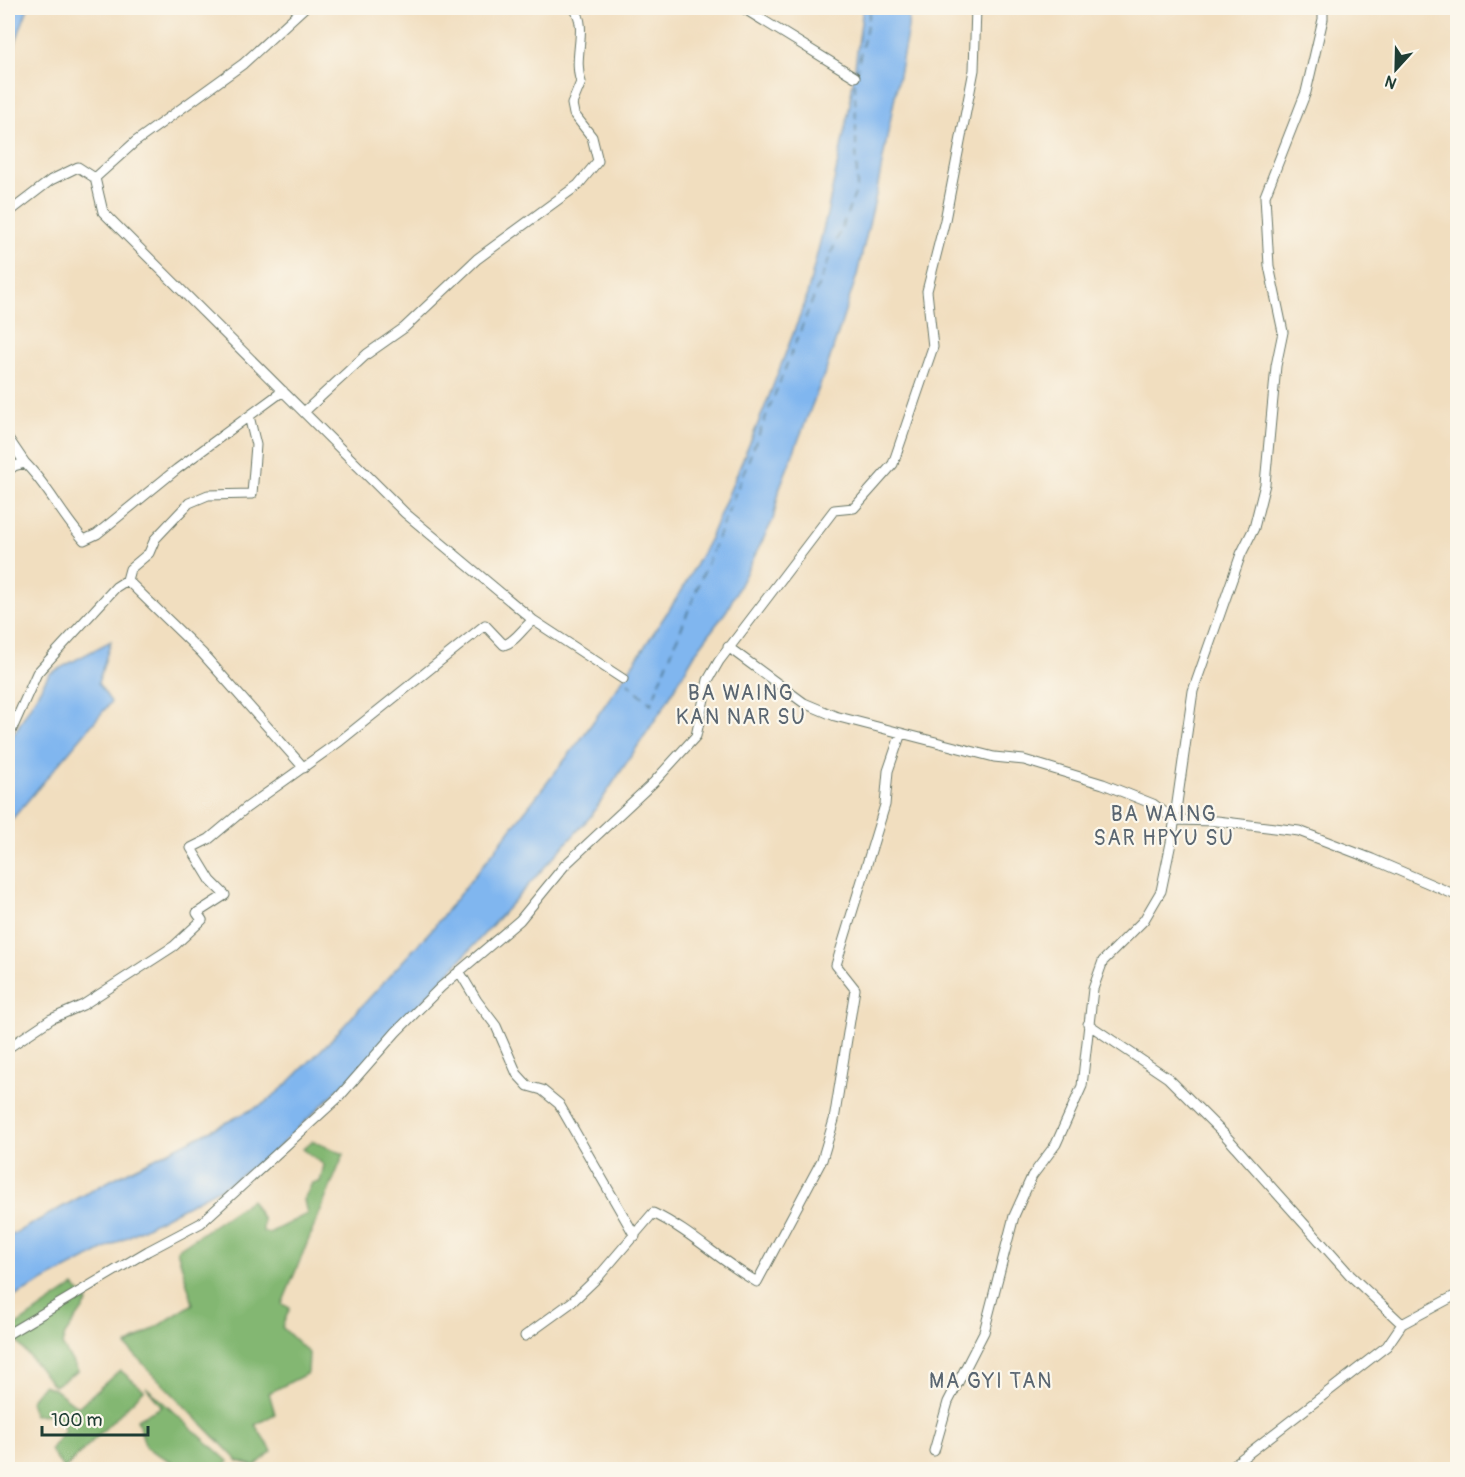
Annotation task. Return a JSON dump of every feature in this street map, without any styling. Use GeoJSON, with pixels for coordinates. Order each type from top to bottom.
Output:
{"type":"FeatureCollection","features":[{"type":"Feature","properties":{"kind":"street"},"geometry":{"type":"LineString","coordinates":[[95,178],[135,142],[243,64],[304,8]]}},
{"type":"Feature","properties":{"kind":"street"},"geometry":{"type":"LineString","coordinates":[[304,412],[367,354],[404,328],[477,259],[578,185],[598,161],[591,137],[574,114],[572,104],[581,81],[577,68],[582,34],[578,13],[574,8]]}},
{"type":"Feature","properties":{"kind":"street"},"geometry":{"type":"LineString","coordinates":[[743,8],[855,77]]}},
{"type":"Feature","properties":{"kind":"street"},"geometry":{"type":"LineString","coordinates":[[8,1334],[128,1262],[201,1223],[339,1096],[396,1032],[459,971],[520,920],[566,865],[654,782],[696,736],[708,680],[728,646],[834,510],[854,508],[893,464],[933,347],[927,291],[945,220],[974,70],[976,8]]}},
{"type":"Feature","properties":{"kind":"street"},"geometry":{"type":"LineString","coordinates":[[934,1451],[948,1402],[984,1332],[1014,1216],[1032,1176],[1056,1143],[1082,1086],[1093,988],[1103,961],[1144,920],[1161,891],[1175,820],[1193,691],[1240,554],[1254,528],[1265,484],[1276,366],[1283,332],[1269,267],[1265,196],[1306,92],[1323,19],[1323,8]]}},
{"type":"Feature","properties":{"kind":"street"},"geometry":{"type":"LineString","coordinates":[[8,213],[51,180],[78,167],[95,178],[103,212],[405,513],[533,620],[624,679]]}},
{"type":"Feature","properties":{"kind":"street"},"geometry":{"type":"LineString","coordinates":[[8,438],[25,463],[41,479],[69,523],[84,540],[97,534],[149,490],[283,391]]}},
{"type":"Feature","properties":{"kind":"street"},"geometry":{"type":"LineString","coordinates":[[8,738],[37,673],[116,587],[127,580],[130,569],[149,553],[155,539],[189,503],[208,495],[252,494],[256,445],[249,416]]}},
{"type":"Feature","properties":{"kind":"street"},"geometry":{"type":"LineString","coordinates":[[8,471],[25,463]]}},
{"type":"Feature","properties":{"kind":"street"},"geometry":{"type":"LineString","coordinates":[[127,580],[209,661],[304,768]]}},
{"type":"Feature","properties":{"kind":"street"},"geometry":{"type":"LineString","coordinates":[[8,1048],[51,1019],[82,1005],[174,946],[202,920],[197,913],[225,896],[211,881],[190,848],[209,839],[246,808],[304,768],[485,625],[504,645],[511,643],[521,629],[533,620]]}},
{"type":"Feature","properties":{"kind":"street"},"geometry":{"type":"LineString","coordinates":[[728,646],[804,703],[835,716],[994,757],[1024,760],[1103,784],[1153,804],[1175,820],[1217,821],[1299,831],[1458,896]]}},
{"type":"Feature","properties":{"kind":"street"},"geometry":{"type":"LineString","coordinates":[[525,1336],[572,1302],[635,1236],[653,1213],[678,1225],[729,1266],[757,1282],[822,1160],[834,1120],[855,989],[836,965],[885,805],[888,771],[902,733]]}},
{"type":"Feature","properties":{"kind":"street"},"geometry":{"type":"LineString","coordinates":[[459,971],[477,1001],[496,1026],[517,1074],[528,1086],[542,1090],[559,1104],[635,1236]]}},
{"type":"Feature","properties":{"kind":"street"},"geometry":{"type":"LineString","coordinates":[[1088,1024],[1168,1078],[1224,1134],[1350,1275],[1402,1324]]}},
{"type":"Feature","properties":{"kind":"street"},"geometry":{"type":"LineString","coordinates":[[1227,1470],[1387,1346],[1402,1324],[1458,1294]]}},
{"type":"Feature","properties":{"kind":"green space"},"geometry":{"type":"Polygon","coordinates":[[[312,1141],[344,1154],[282,1304],[290,1308],[282,1327],[309,1353],[308,1373],[269,1393],[275,1414],[255,1425],[272,1451],[255,1466],[238,1461],[126,1346],[193,1304],[177,1250],[251,1200],[263,1220],[263,1232],[269,1233],[307,1214],[304,1200],[312,1183],[320,1182],[324,1165],[303,1149],[312,1141]]]}},
{"type":"Feature","properties":{"kind":"green space"},"geometry":{"type":"Polygon","coordinates":[[[74,1286],[88,1302],[65,1335],[62,1345],[78,1371],[54,1386],[8,1331],[74,1286]]]}},
{"type":"Feature","properties":{"kind":"green space"},"geometry":{"type":"Polygon","coordinates":[[[120,1370],[144,1390],[64,1469],[50,1450],[65,1430],[57,1414],[34,1415],[30,1401],[43,1385],[56,1390],[78,1407],[120,1370]]]}},
{"type":"Feature","properties":{"kind":"green space"},"geometry":{"type":"Polygon","coordinates":[[[146,1387],[229,1462],[217,1469],[173,1469],[172,1462],[146,1448],[137,1419],[162,1407],[146,1387]]]}},
{"type":"Feature","properties":{"kind":"water"},"geometry":{"type":"Polygon","coordinates":[[[8,8],[28,8],[16,41],[8,79],[8,8]]]}},
{"type":"Feature","properties":{"kind":"water"},"geometry":{"type":"Polygon","coordinates":[[[863,8],[909,8],[908,28],[876,195],[857,275],[827,367],[780,487],[773,520],[727,610],[696,652],[663,708],[591,816],[376,1053],[270,1155],[226,1185],[8,1300],[8,1237],[111,1180],[263,1104],[284,1087],[330,1041],[433,928],[490,856],[581,739],[682,590],[710,538],[805,303],[849,110],[863,8]]]}},
{"type":"Feature","properties":{"kind":"water"},"geometry":{"type":"Polygon","coordinates":[[[111,641],[98,683],[111,702],[8,824],[8,744],[49,674],[111,641]]]}},
{"type":"Feature","properties":{"kind":"ferry route"},"geometry":{"type":"LineString","coordinates":[[856,74],[871,8]]}},
{"type":"Feature","properties":{"kind":"ferry route"},"geometry":{"type":"LineString","coordinates":[[627,682],[651,704],[857,189],[855,82]]}},
{"type":"Feature","properties":{"kind":"district","name":"BA WAING KAN NAR SU"},"geometry":{"type":"Point","coordinates":[741,705]}},
{"type":"Feature","properties":{"kind":"district","name":"BA WAING SAR HPYU SU"},"geometry":{"type":"Point","coordinates":[1164,826]}},
{"type":"Feature","properties":{"kind":"district","name":"MA GYI TAN"},"geometry":{"type":"Point","coordinates":[991,1381]}}]}
